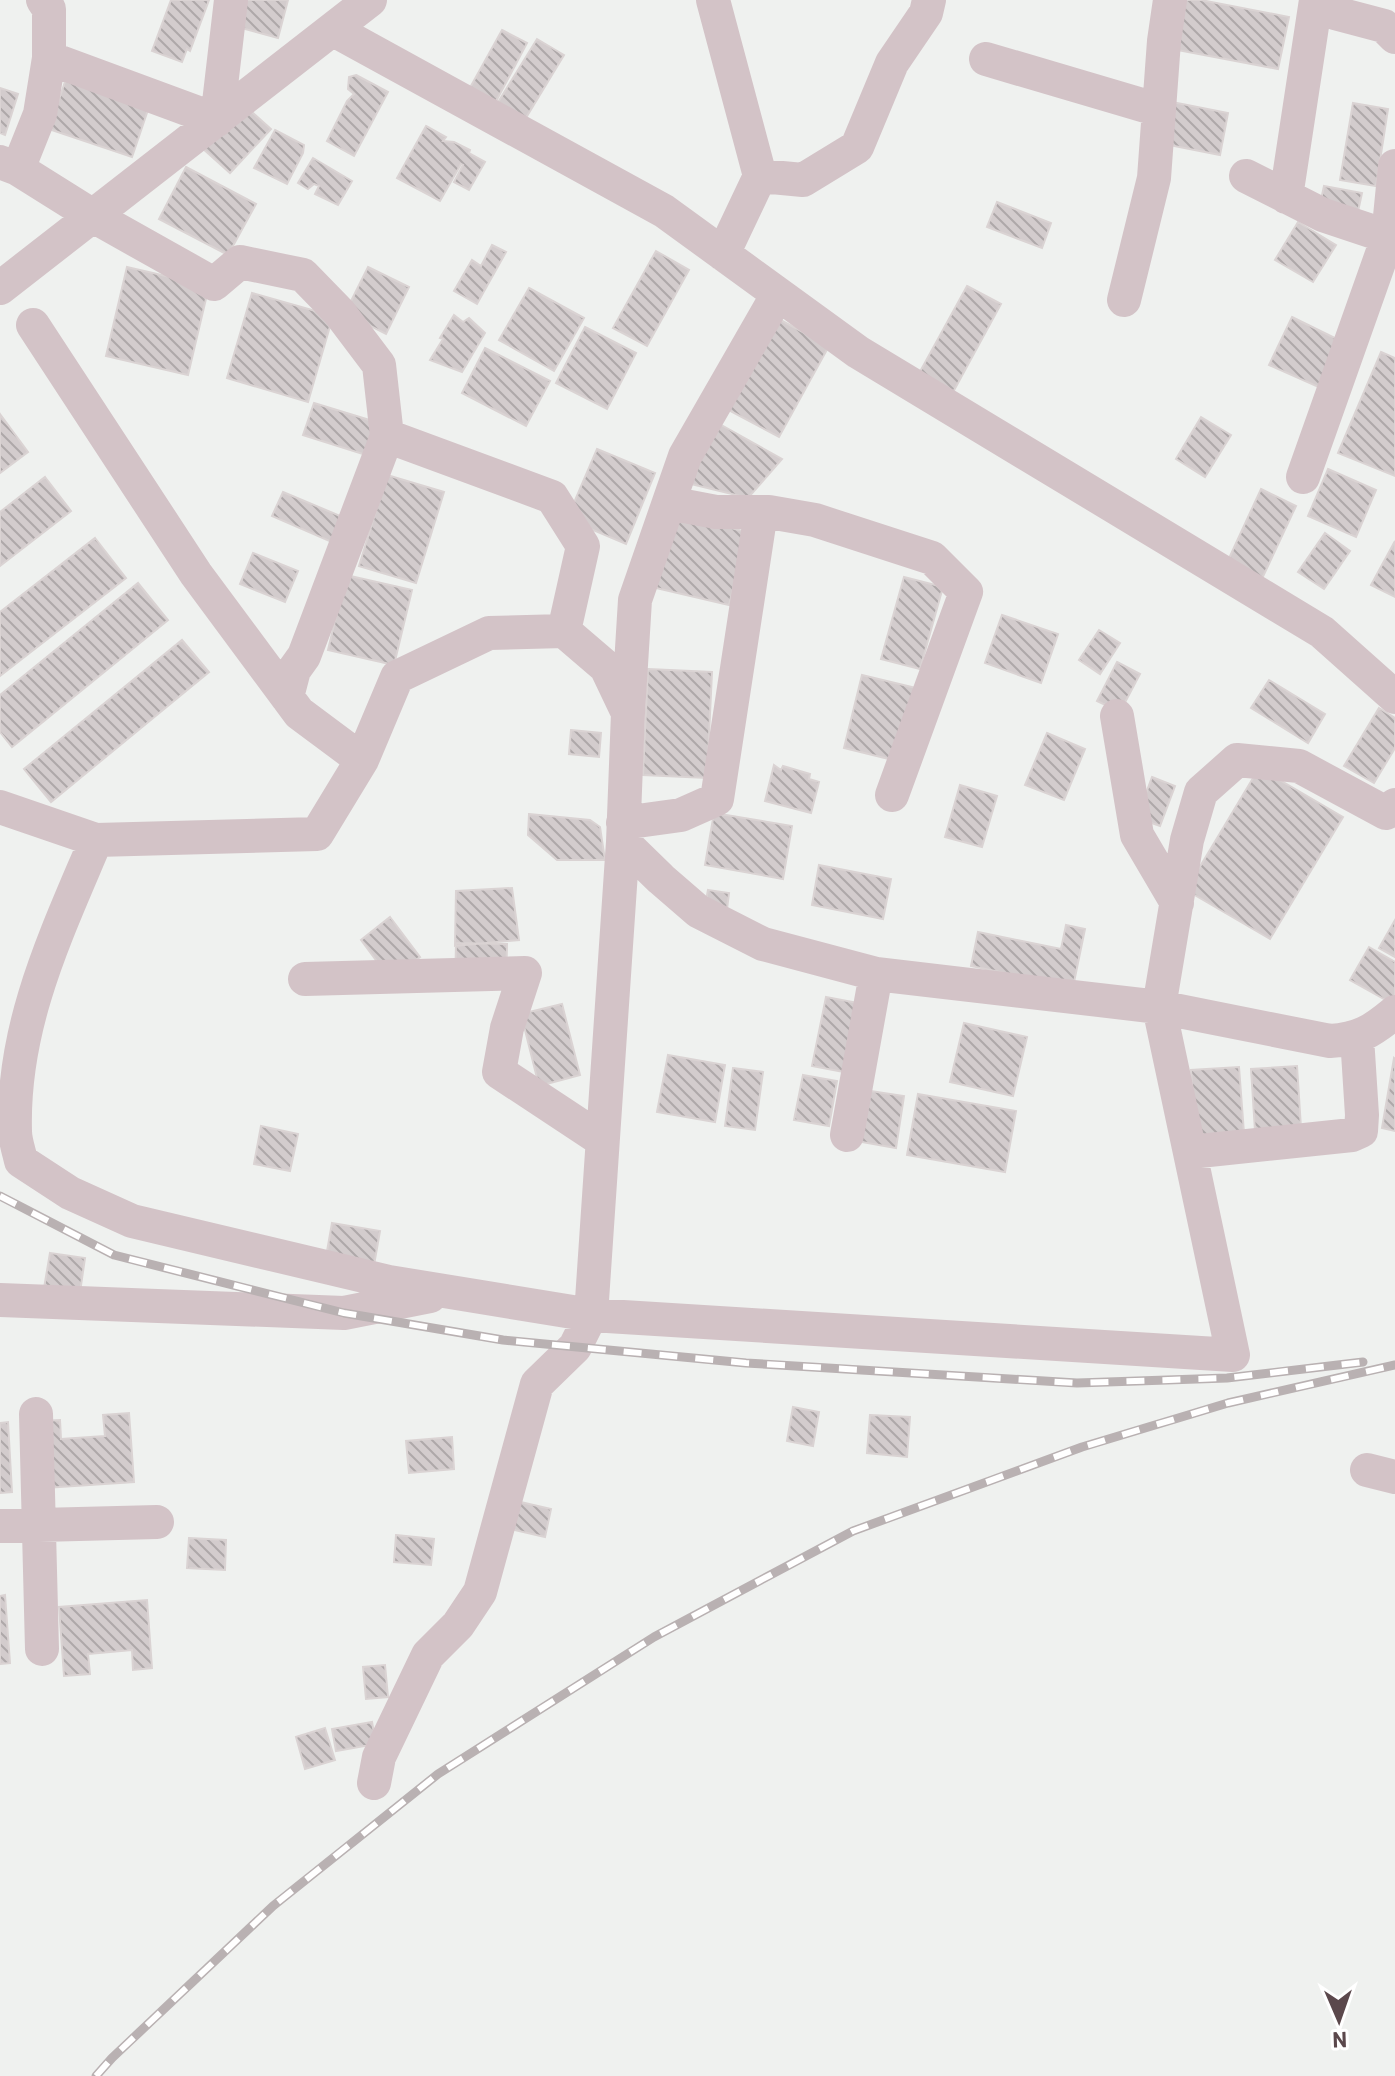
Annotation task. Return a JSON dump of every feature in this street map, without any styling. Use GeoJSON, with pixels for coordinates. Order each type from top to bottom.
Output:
{"type":"FeatureCollection","features":[{"type":"Feature","properties":{"kind":"street"},"geometry":{"type":"LineString","coordinates":[[43,0],[49,9],[49,58],[40,114],[9,166],[214,284],[240,262],[303,275],[339,312],[379,365],[387,436],[304,656],[294,670],[287,697]]}},
{"type":"Feature","properties":{"kind":"street"},"geometry":{"type":"LineString","coordinates":[[217,120],[231,0]]}},
{"type":"Feature","properties":{"kind":"street"},"geometry":{"type":"LineString","coordinates":[[0,288],[370,0]]}},
{"type":"Feature","properties":{"kind":"street"},"geometry":{"type":"LineString","coordinates":[[713,0],[760,176],[723,254]]}},
{"type":"Feature","properties":{"kind":"street"},"geometry":{"type":"LineString","coordinates":[[1124,300],[1154,178],[1170,0]]}},
{"type":"Feature","properties":{"kind":"street"},"geometry":{"type":"LineString","coordinates":[[1286,197],[1316,0]]}},
{"type":"Feature","properties":{"kind":"street"},"geometry":{"type":"LineString","coordinates":[[1325,0],[1335,13],[1384,26],[1395,37]]}},
{"type":"Feature","properties":{"kind":"street"},"geometry":{"type":"LineString","coordinates":[[760,176],[803,180],[857,147],[892,63],[922,4]]}},
{"type":"Feature","properties":{"kind":"street"},"geometry":{"type":"LineString","coordinates":[[334,30],[664,211],[858,352],[1322,632],[1395,697]]}},
{"type":"Feature","properties":{"kind":"street"},"geometry":{"type":"LineString","coordinates":[[49,58],[217,120]]}},
{"type":"Feature","properties":{"kind":"street"},"geometry":{"type":"LineString","coordinates":[[986,59],[1159,110]]}},
{"type":"Feature","properties":{"kind":"street"},"geometry":{"type":"LineString","coordinates":[[1303,477],[1391,238],[1395,166]]}},
{"type":"Feature","properties":{"kind":"street"},"geometry":{"type":"LineString","coordinates":[[1246,176],[1323,215],[1391,238]]}},
{"type":"Feature","properties":{"kind":"street"},"geometry":{"type":"LineString","coordinates":[[374,1783],[379,1757],[428,1655],[458,1625],[480,1592],[537,1384],[575,1347],[591,1315],[635,600],[685,456],[778,294]]}},
{"type":"Feature","properties":{"kind":"street"},"geometry":{"type":"LineString","coordinates":[[33,325],[196,574],[299,713],[362,760]]}},
{"type":"Feature","properties":{"kind":"street"},"geometry":{"type":"LineString","coordinates":[[387,436],[552,497],[583,546],[564,631]]}},
{"type":"Feature","properties":{"kind":"street"},"geometry":{"type":"LineString","coordinates":[[669,503],[716,512],[761,512],[815,520],[932,558],[966,592],[892,795]]}},
{"type":"Feature","properties":{"kind":"street"},"geometry":{"type":"LineString","coordinates":[[623,832],[681,815],[717,799],[761,512]]}},
{"type":"Feature","properties":{"kind":"street"},"geometry":{"type":"LineString","coordinates":[[0,807],[96,840],[317,834],[362,760],[397,677],[489,633],[564,631],[606,667],[628,713]]}},
{"type":"Feature","properties":{"kind":"street"},"geometry":{"type":"LineString","coordinates":[[1117,716],[1137,835],[1177,903]]}},
{"type":"Feature","properties":{"kind":"street"},"geometry":{"type":"LineString","coordinates":[[96,840],[38,979],[24,1032],[18,1071],[15,1133],[21,1161],[70,1193],[132,1221],[389,1282],[591,1315],[1233,1355],[1159,1007],[1187,840],[1201,792],[1237,760],[1299,766],[1386,813],[1395,805]]}},
{"type":"Feature","properties":{"kind":"street"},"geometry":{"type":"LineString","coordinates":[[623,832],[661,879],[698,911],[763,944],[876,974],[1159,1007],[1330,1041],[1357,1037],[1373,1030],[1395,1012]]}},
{"type":"Feature","properties":{"kind":"street"},"geometry":{"type":"LineString","coordinates":[[305,979],[525,973],[507,1028],[499,1072],[602,1140]]}},
{"type":"Feature","properties":{"kind":"street"},"geometry":{"type":"LineString","coordinates":[[847,1135],[876,974]]}},
{"type":"Feature","properties":{"kind":"street"},"geometry":{"type":"LineString","coordinates":[[1190,1152],[1352,1135],[1361,1131],[1357,1037]]}},
{"type":"Feature","properties":{"kind":"street"},"geometry":{"type":"LineString","coordinates":[[0,1300],[344,1313],[450,1292]]}},
{"type":"Feature","properties":{"kind":"street"},"geometry":{"type":"LineString","coordinates":[[36,1414],[42,1649]]}},
{"type":"Feature","properties":{"kind":"street"},"geometry":{"type":"LineString","coordinates":[[0,1526],[157,1522]]}},
{"type":"Feature","properties":{"kind":"building"},"geometry":{"type":"Polygon","coordinates":[[[171,0],[209,0],[190,51],[187,49],[182,62],[152,51],[171,0]]]}},
{"type":"Feature","properties":{"kind":"building"},"geometry":{"type":"Polygon","coordinates":[[[246,0],[288,0],[278,38],[238,27],[246,0]]]}},
{"type":"Feature","properties":{"kind":"building"},"geometry":{"type":"Polygon","coordinates":[[[1181,0],[1201,0],[1289,17],[1278,69],[1172,49],[1181,0]]]}},
{"type":"Feature","properties":{"kind":"building"},"geometry":{"type":"Polygon","coordinates":[[[502,30],[527,43],[493,107],[467,93],[502,30]]]}},
{"type":"Feature","properties":{"kind":"building"},"geometry":{"type":"Polygon","coordinates":[[[537,39],[564,55],[524,121],[497,104],[537,39]]]}},
{"type":"Feature","properties":{"kind":"building"},"geometry":{"type":"Polygon","coordinates":[[[68,73],[151,101],[132,157],[49,129],[68,73]]]}},
{"type":"Feature","properties":{"kind":"building"},"geometry":{"type":"Polygon","coordinates":[[[356,75],[388,92],[354,156],[327,141],[347,101],[354,94],[348,89],[349,77],[356,75]]]}},
{"type":"Feature","properties":{"kind":"building"},"geometry":{"type":"Polygon","coordinates":[[[0,88],[18,94],[5,135],[0,133],[0,88]]]}},
{"type":"Feature","properties":{"kind":"building"},"geometry":{"type":"Polygon","coordinates":[[[1167,101],[1228,113],[1220,155],[1159,143],[1167,101]]]}},
{"type":"Feature","properties":{"kind":"building"},"geometry":{"type":"Polygon","coordinates":[[[1353,103],[1388,109],[1376,186],[1340,180],[1353,103]]]}},
{"type":"Feature","properties":{"kind":"building"},"geometry":{"type":"Polygon","coordinates":[[[243,104],[271,129],[230,173],[202,148],[243,104]]]}},
{"type":"Feature","properties":{"kind":"building"},"geometry":{"type":"Polygon","coordinates":[[[426,126],[446,137],[443,141],[454,142],[470,150],[469,153],[485,162],[469,190],[454,182],[461,164],[440,201],[397,178],[426,126]]]}},
{"type":"Feature","properties":{"kind":"building"},"geometry":{"type":"Polygon","coordinates":[[[275,130],[304,145],[287,184],[254,168],[275,130]]]}},
{"type":"Feature","properties":{"kind":"building"},"geometry":{"type":"Polygon","coordinates":[[[313,158],[352,181],[338,205],[315,194],[319,186],[314,184],[308,189],[298,183],[313,158]]]}},
{"type":"Feature","properties":{"kind":"building"},"geometry":{"type":"Polygon","coordinates":[[[186,167],[256,204],[228,255],[159,219],[186,167]]]}},
{"type":"Feature","properties":{"kind":"building"},"geometry":{"type":"Polygon","coordinates":[[[1324,186],[1362,193],[1357,216],[1319,209],[1324,186]]]}},
{"type":"Feature","properties":{"kind":"building"},"geometry":{"type":"Polygon","coordinates":[[[997,202],[1051,223],[1042,248],[987,227],[997,202]]]}},
{"type":"Feature","properties":{"kind":"building"},"geometry":{"type":"Polygon","coordinates":[[[1298,222],[1336,245],[1313,282],[1275,260],[1298,222]]]}},
{"type":"Feature","properties":{"kind":"building"},"geometry":{"type":"Polygon","coordinates":[[[492,245],[506,252],[477,304],[454,291],[472,260],[481,266],[492,245]]]}},
{"type":"Feature","properties":{"kind":"building"},"geometry":{"type":"Polygon","coordinates":[[[656,251],[689,270],[647,346],[613,328],[656,251]]]}},
{"type":"Feature","properties":{"kind":"building"},"geometry":{"type":"Polygon","coordinates":[[[127,267],[209,286],[188,375],[106,356],[127,267]]]}},
{"type":"Feature","properties":{"kind":"building"},"geometry":{"type":"Polygon","coordinates":[[[368,267],[409,287],[386,334],[345,313],[368,267]]]}},
{"type":"Feature","properties":{"kind":"building"},"geometry":{"type":"Polygon","coordinates":[[[967,286],[1001,304],[951,396],[917,377],[967,286]]]}},
{"type":"Feature","properties":{"kind":"building"},"geometry":{"type":"Polygon","coordinates":[[[529,288],[584,318],[554,371],[499,340],[529,288]]]}},
{"type":"Feature","properties":{"kind":"building"},"geometry":{"type":"Polygon","coordinates":[[[252,293],[333,316],[308,402],[227,378],[252,293]]]}},
{"type":"Feature","properties":{"kind":"building"},"geometry":{"type":"Polygon","coordinates":[[[454,315],[463,322],[469,318],[485,333],[462,372],[430,360],[454,315]]]}},
{"type":"Feature","properties":{"kind":"building"},"geometry":{"type":"Polygon","coordinates":[[[773,316],[829,346],[779,437],[723,407],[773,316]]]}},
{"type":"Feature","properties":{"kind":"building"},"geometry":{"type":"Polygon","coordinates":[[[1292,317],[1345,343],[1323,389],[1269,365],[1292,317]]]}},
{"type":"Feature","properties":{"kind":"building"},"geometry":{"type":"Polygon","coordinates":[[[585,327],[636,353],[607,409],[556,383],[585,327]]]}},
{"type":"Feature","properties":{"kind":"building"},"geometry":{"type":"Polygon","coordinates":[[[485,348],[550,381],[526,426],[462,393],[485,348]]]}},
{"type":"Feature","properties":{"kind":"building"},"geometry":{"type":"Polygon","coordinates":[[[1381,352],[1395,358],[1395,476],[1338,453],[1381,352]]]}},
{"type":"Feature","properties":{"kind":"building"},"geometry":{"type":"Polygon","coordinates":[[[314,403],[376,422],[366,455],[303,435],[314,403]]]}},
{"type":"Feature","properties":{"kind":"building"},"geometry":{"type":"Polygon","coordinates":[[[0,414],[28,452],[0,473],[0,414]]]}},
{"type":"Feature","properties":{"kind":"building"},"geometry":{"type":"Polygon","coordinates":[[[1201,417],[1231,435],[1205,477],[1176,459],[1201,417]]]}},
{"type":"Feature","properties":{"kind":"building"},"geometry":{"type":"Polygon","coordinates":[[[716,422],[782,459],[748,498],[683,482],[716,422]]]}},
{"type":"Feature","properties":{"kind":"building"},"geometry":{"type":"Polygon","coordinates":[[[597,449],[655,473],[626,544],[567,519],[597,449]]]}},
{"type":"Feature","properties":{"kind":"building"},"geometry":{"type":"Polygon","coordinates":[[[1328,469],[1376,490],[1356,537],[1308,516],[1328,469]]]}},
{"type":"Feature","properties":{"kind":"building"},"geometry":{"type":"Polygon","coordinates":[[[387,475],[444,492],[416,583],[359,566],[387,475]]]}},
{"type":"Feature","properties":{"kind":"building"},"geometry":{"type":"Polygon","coordinates":[[[45,477],[71,511],[0,566],[0,512],[45,477]]]}},
{"type":"Feature","properties":{"kind":"building"},"geometry":{"type":"Polygon","coordinates":[[[1261,489],[1296,506],[1260,583],[1225,567],[1261,489]]]}},
{"type":"Feature","properties":{"kind":"building"},"geometry":{"type":"Polygon","coordinates":[[[283,492],[345,518],[334,543],[272,516],[283,492]]]}},
{"type":"Feature","properties":{"kind":"building"},"geometry":{"type":"Polygon","coordinates":[[[674,514],[747,532],[729,605],[656,588],[674,514]]]}},
{"type":"Feature","properties":{"kind":"building"},"geometry":{"type":"Polygon","coordinates":[[[1325,533],[1350,551],[1324,589],[1298,572],[1325,533]]]}},
{"type":"Feature","properties":{"kind":"building"},"geometry":{"type":"Polygon","coordinates":[[[95,538],[126,578],[0,676],[0,612],[95,538]]]}},
{"type":"Feature","properties":{"kind":"building"},"geometry":{"type":"Polygon","coordinates":[[[1395,541],[1395,597],[1371,585],[1395,541]]]}},
{"type":"Feature","properties":{"kind":"building"},"geometry":{"type":"Polygon","coordinates":[[[253,553],[298,571],[285,602],[240,584],[253,553]]]}},
{"type":"Feature","properties":{"kind":"building"},"geometry":{"type":"Polygon","coordinates":[[[346,575],[412,590],[394,665],[328,650],[346,575]]]}},
{"type":"Feature","properties":{"kind":"building"},"geometry":{"type":"Polygon","coordinates":[[[904,577],[943,587],[920,669],[881,659],[904,577]]]}},
{"type":"Feature","properties":{"kind":"building"},"geometry":{"type":"Polygon","coordinates":[[[138,583],[168,620],[12,747],[0,732],[0,695],[138,583]]]}},
{"type":"Feature","properties":{"kind":"building"},"geometry":{"type":"Polygon","coordinates":[[[1002,615],[1058,634],[1041,683],[985,663],[1002,615]]]}},
{"type":"Feature","properties":{"kind":"building"},"geometry":{"type":"Polygon","coordinates":[[[1099,630],[1120,643],[1100,674],[1079,660],[1099,630]]]}},
{"type":"Feature","properties":{"kind":"building"},"geometry":{"type":"Polygon","coordinates":[[[182,640],[209,672],[51,802],[24,769],[182,640]]]}},
{"type":"Feature","properties":{"kind":"building"},"geometry":{"type":"Polygon","coordinates":[[[1117,662],[1140,674],[1120,712],[1097,701],[1117,662]]]}},
{"type":"Feature","properties":{"kind":"building"},"geometry":{"type":"Polygon","coordinates":[[[648,669],[712,672],[707,778],[643,775],[648,669]]]}},
{"type":"Feature","properties":{"kind":"building"},"geometry":{"type":"Polygon","coordinates":[[[862,675],[916,688],[897,761],[844,748],[862,675]]]}},
{"type":"Feature","properties":{"kind":"building"},"geometry":{"type":"Polygon","coordinates":[[[1269,680],[1325,714],[1308,743],[1251,708],[1269,680]]]}},
{"type":"Feature","properties":{"kind":"building"},"geometry":{"type":"Polygon","coordinates":[[[1379,708],[1395,718],[1395,748],[1374,783],[1344,766],[1379,708]]]}},
{"type":"Feature","properties":{"kind":"building"},"geometry":{"type":"Polygon","coordinates":[[[571,730],[601,733],[599,757],[569,754],[571,730]]]}},
{"type":"Feature","properties":{"kind":"building"},"geometry":{"type":"Polygon","coordinates":[[[1047,733],[1085,749],[1064,800],[1025,785],[1047,733]]]}},
{"type":"Feature","properties":{"kind":"building"},"geometry":{"type":"Polygon","coordinates":[[[774,765],[781,770],[783,766],[810,774],[809,779],[819,782],[811,813],[765,801],[774,765]]]}},
{"type":"Feature","properties":{"kind":"building"},"geometry":{"type":"Polygon","coordinates":[[[1259,768],[1343,817],[1270,939],[1186,890],[1259,768]]]}},
{"type":"Feature","properties":{"kind":"building"},"geometry":{"type":"Polygon","coordinates":[[[1152,777],[1175,786],[1160,826],[1137,818],[1152,777]]]}},
{"type":"Feature","properties":{"kind":"building"},"geometry":{"type":"Polygon","coordinates":[[[960,785],[997,796],[982,847],[945,837],[960,785]]]}},
{"type":"Feature","properties":{"kind":"building"},"geometry":{"type":"Polygon","coordinates":[[[714,813],[792,826],[783,879],[705,865],[714,813]]]}},
{"type":"Feature","properties":{"kind":"building"},"geometry":{"type":"Polygon","coordinates":[[[529,814],[590,820],[600,827],[605,860],[557,860],[528,835],[529,814]]]}},
{"type":"Feature","properties":{"kind":"building"},"geometry":{"type":"Polygon","coordinates":[[[819,865],[891,879],[883,919],[812,905],[819,865]]]}},
{"type":"Feature","properties":{"kind":"building"},"geometry":{"type":"Polygon","coordinates":[[[512,888],[519,940],[455,946],[456,891],[512,888]]]}},
{"type":"Feature","properties":{"kind":"building"},"geometry":{"type":"Polygon","coordinates":[[[708,890],[729,893],[727,909],[705,906],[708,890]]]}},
{"type":"Feature","properties":{"kind":"building"},"geometry":{"type":"Polygon","coordinates":[[[390,917],[420,957],[390,979],[361,940],[390,917]]]}},
{"type":"Feature","properties":{"kind":"building"},"geometry":{"type":"Polygon","coordinates":[[[1395,920],[1395,957],[1379,948],[1395,920]]]}},
{"type":"Feature","properties":{"kind":"building"},"geometry":{"type":"Polygon","coordinates":[[[1066,925],[1085,929],[1073,987],[971,966],[978,932],[1061,949],[1066,925]]]}},
{"type":"Feature","properties":{"kind":"building"},"geometry":{"type":"Polygon","coordinates":[[[456,943],[507,944],[506,988],[455,988],[456,943]]]}},
{"type":"Feature","properties":{"kind":"building"},"geometry":{"type":"Polygon","coordinates":[[[1369,947],[1395,962],[1395,996],[1391,1003],[1350,980],[1369,947]]]}},
{"type":"Feature","properties":{"kind":"building"},"geometry":{"type":"Polygon","coordinates":[[[826,997],[858,1003],[844,1072],[812,1066],[826,997]]]}},
{"type":"Feature","properties":{"kind":"building"},"geometry":{"type":"Polygon","coordinates":[[[562,1004],[580,1075],[539,1086],[521,1014],[562,1004]]]}},
{"type":"Feature","properties":{"kind":"building"},"geometry":{"type":"Polygon","coordinates":[[[964,1023],[1027,1037],[1013,1096],[950,1082],[964,1023]]]}},
{"type":"Feature","properties":{"kind":"building"},"geometry":{"type":"Polygon","coordinates":[[[668,1055],[725,1065],[715,1122],[657,1112],[668,1055]]]}},
{"type":"Feature","properties":{"kind":"building"},"geometry":{"type":"Polygon","coordinates":[[[1395,1059],[1395,1131],[1382,1128],[1395,1059]]]}},
{"type":"Feature","properties":{"kind":"building"},"geometry":{"type":"Polygon","coordinates":[[[1297,1066],[1301,1128],[1255,1131],[1251,1069],[1297,1066]]]}},
{"type":"Feature","properties":{"kind":"building"},"geometry":{"type":"Polygon","coordinates":[[[1239,1067],[1244,1133],[1196,1137],[1191,1070],[1239,1067]]]}},
{"type":"Feature","properties":{"kind":"building"},"geometry":{"type":"Polygon","coordinates":[[[733,1068],[763,1072],[755,1130],[725,1126],[733,1068]]]}},
{"type":"Feature","properties":{"kind":"building"},"geometry":{"type":"Polygon","coordinates":[[[803,1075],[837,1081],[829,1126],[794,1120],[803,1075]]]}},
{"type":"Feature","properties":{"kind":"building"},"geometry":{"type":"Polygon","coordinates":[[[864,1090],[904,1096],[896,1148],[856,1141],[864,1090]]]}},
{"type":"Feature","properties":{"kind":"building"},"geometry":{"type":"Polygon","coordinates":[[[918,1094],[1016,1111],[1005,1172],[907,1155],[918,1094]]]}},
{"type":"Feature","properties":{"kind":"building"},"geometry":{"type":"Polygon","coordinates":[[[261,1126],[298,1134],[290,1171],[254,1164],[261,1126]]]}},
{"type":"Feature","properties":{"kind":"building"},"geometry":{"type":"Polygon","coordinates":[[[332,1223],[380,1231],[374,1265],[326,1257],[332,1223]]]}},
{"type":"Feature","properties":{"kind":"building"},"geometry":{"type":"Polygon","coordinates":[[[50,1253],[85,1258],[79,1299],[43,1294],[50,1253]]]}},
{"type":"Feature","properties":{"kind":"building"},"geometry":{"type":"Polygon","coordinates":[[[793,1407],[819,1412],[813,1446],[787,1441],[793,1407]]]}},
{"type":"Feature","properties":{"kind":"building"},"geometry":{"type":"Polygon","coordinates":[[[129,1413],[134,1482],[45,1488],[40,1421],[60,1420],[61,1439],[105,1436],[103,1415],[129,1413]]]}},
{"type":"Feature","properties":{"kind":"building"},"geometry":{"type":"Polygon","coordinates":[[[870,1415],[910,1417],[907,1457],[867,1453],[870,1415]]]}},
{"type":"Feature","properties":{"kind":"building"},"geometry":{"type":"Polygon","coordinates":[[[8,1422],[12,1492],[0,1493],[0,1423],[8,1422]]]}},
{"type":"Feature","properties":{"kind":"building"},"geometry":{"type":"Polygon","coordinates":[[[452,1437],[454,1469],[409,1473],[406,1441],[452,1437]]]}},
{"type":"Feature","properties":{"kind":"building"},"geometry":{"type":"Polygon","coordinates":[[[512,1500],[551,1509],[545,1537],[506,1528],[512,1500]]]}},
{"type":"Feature","properties":{"kind":"building"},"geometry":{"type":"Polygon","coordinates":[[[396,1535],[434,1539],[431,1565],[394,1562],[396,1535]]]}},
{"type":"Feature","properties":{"kind":"building"},"geometry":{"type":"Polygon","coordinates":[[[189,1538],[226,1540],[225,1570],[187,1568],[189,1538]]]}},
{"type":"Feature","properties":{"kind":"building"},"geometry":{"type":"Polygon","coordinates":[[[5,1595],[10,1663],[0,1664],[0,1596],[5,1595]]]}},
{"type":"Feature","properties":{"kind":"building"},"geometry":{"type":"Polygon","coordinates":[[[147,1600],[152,1668],[133,1670],[132,1650],[88,1654],[90,1674],[64,1676],[59,1607],[147,1600]]]}},
{"type":"Feature","properties":{"kind":"building"},"geometry":{"type":"Polygon","coordinates":[[[385,1665],[388,1697],[366,1699],[363,1667],[385,1665]]]}},
{"type":"Feature","properties":{"kind":"building"},"geometry":{"type":"Polygon","coordinates":[[[372,1722],[376,1744],[336,1751],[332,1729],[372,1722]]]}},
{"type":"Feature","properties":{"kind":"building"},"geometry":{"type":"Polygon","coordinates":[[[325,1728],[335,1760],[305,1769],[296,1737],[325,1728]]]}},
{"type":"Feature","properties":{"kind":"railway"},"geometry":{"type":"LineString","coordinates":[[0,1196],[114,1255],[344,1313],[503,1340],[746,1363],[1077,1383],[1227,1378],[1363,1362]]}},
{"type":"Feature","properties":{"kind":"railway"},"geometry":{"type":"LineString","coordinates":[[96,2076],[273,1906],[438,1774],[654,1637],[853,1531],[1082,1447],[1228,1403],[1395,1365]]}}]}
